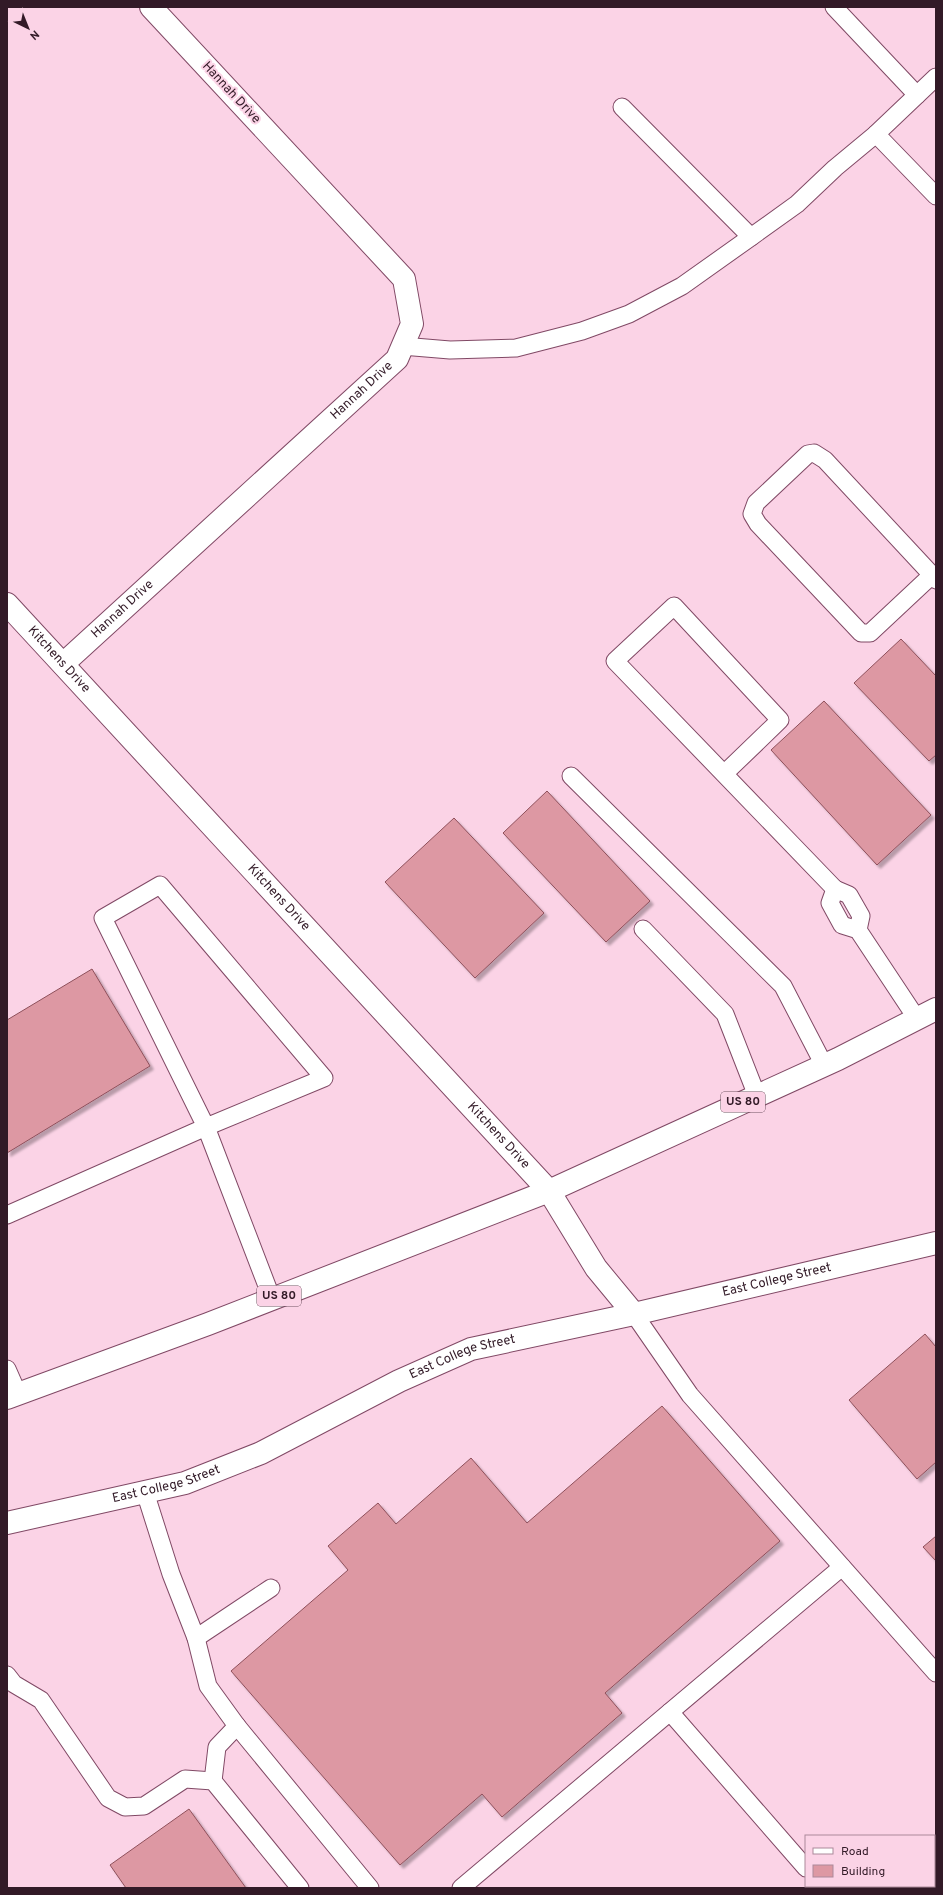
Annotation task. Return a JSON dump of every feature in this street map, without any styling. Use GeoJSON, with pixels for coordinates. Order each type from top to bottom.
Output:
{"type":"FeatureCollection","features":[{"type":"Feature","properties":{"kind":"street","name":"Hannah Drive"},"geometry":{"type":"LineString","coordinates":[[63,664],[397,359],[412,324],[404,279],[151,7]]}},
{"type":"Feature","properties":{"kind":"street","name":"Kitchens Drive"},"geometry":{"type":"LineString","coordinates":[[7,604],[549,1191],[596,1268],[634,1314]]}},
{"type":"Feature","properties":{"kind":"street","name":"US 80"},"geometry":{"type":"LineString","coordinates":[[12,1396],[272,1299],[549,1191],[824,1065],[927,1014]]}},
{"type":"Feature","properties":{"kind":"street","name":"East College Street"},"geometry":{"type":"LineString","coordinates":[[7,1523],[186,1483],[261,1453],[399,1381],[471,1349],[634,1314],[936,1243]]}},
{"type":"Feature","properties":{"kind":"lane"},"geometry":{"type":"LineString","coordinates":[[834,7],[917,95]]}},
{"type":"Feature","properties":{"kind":"lane"},"geometry":{"type":"LineString","coordinates":[[402,346],[450,350],[516,348],[582,331],[629,314],[682,286],[797,204],[835,168],[876,134],[936,77]]}},
{"type":"Feature","properties":{"kind":"lane"},"geometry":{"type":"LineString","coordinates":[[622,107],[751,238]]}},
{"type":"Feature","properties":{"kind":"lane"},"geometry":{"type":"LineString","coordinates":[[876,134],[936,196]]}},
{"type":"Feature","properties":{"kind":"lane"},"geometry":{"type":"LineString","coordinates":[[808,454],[814,454],[825,460],[934,577],[870,633],[861,633],[758,524],[752,514],[756,504],[808,454]]}},
{"type":"Feature","properties":{"kind":"lane"},"geometry":{"type":"LineString","coordinates":[[724,774],[780,720],[674,606],[615,661],[724,774],[835,889],[849,896],[861,916],[858,930],[927,1014]]}},
{"type":"Feature","properties":{"kind":"lane"},"geometry":{"type":"LineString","coordinates":[[572,776],[784,986],[824,1065]]}},
{"type":"Feature","properties":{"kind":"lane"},"geometry":{"type":"LineString","coordinates":[[7,1215],[206,1127],[324,1078],[160,885],[103,918],[206,1127],[272,1299]]}},
{"type":"Feature","properties":{"kind":"lane"},"geometry":{"type":"LineString","coordinates":[[643,929],[725,1014],[757,1096]]}},
{"type":"Feature","properties":{"kind":"lane"},"geometry":{"type":"LineString","coordinates":[[634,1314],[690,1396],[936,1673]]}},
{"type":"Feature","properties":{"kind":"lane"},"geometry":{"type":"LineString","coordinates":[[7,1369],[12,1396]]}},
{"type":"Feature","properties":{"kind":"lane"},"geometry":{"type":"LineString","coordinates":[[145,1492],[171,1574],[196,1638],[208,1686],[238,1726],[370,1888]]}},
{"type":"Feature","properties":{"kind":"lane"},"geometry":{"type":"LineString","coordinates":[[461,1888],[842,1567]]}},
{"type":"Feature","properties":{"kind":"lane"},"geometry":{"type":"LineString","coordinates":[[196,1638],[271,1588]]}},
{"type":"Feature","properties":{"kind":"lane"},"geometry":{"type":"LineString","coordinates":[[7,1675],[14,1684],[42,1700],[108,1798],[124,1807],[144,1806],[185,1779],[213,1781]]}},
{"type":"Feature","properties":{"kind":"lane"},"geometry":{"type":"LineString","coordinates":[[670,1712],[805,1867]]}},
{"type":"Feature","properties":{"kind":"lane"},"geometry":{"type":"LineString","coordinates":[[238,1726],[217,1747],[213,1781],[300,1888]]}},
{"type":"Feature","properties":{"kind":"building"},"geometry":{"type":"Polygon","coordinates":[[[901,639],[936,676],[936,755],[929,761],[854,683],[901,639]]]}},
{"type":"Feature","properties":{"kind":"building"},"geometry":{"type":"Polygon","coordinates":[[[824,701],[931,815],[877,865],[771,750],[824,701]]]}},
{"type":"Feature","properties":{"kind":"building"},"geometry":{"type":"Polygon","coordinates":[[[547,791],[650,901],[606,942],[503,833],[547,791]]]}},
{"type":"Feature","properties":{"kind":"building"},"geometry":{"type":"Polygon","coordinates":[[[454,818],[544,913],[475,978],[385,882],[454,818]]]}},
{"type":"Feature","properties":{"kind":"building"},"geometry":{"type":"Polygon","coordinates":[[[92,969],[150,1066],[7,1153],[7,1020],[92,969]]]}},
{"type":"Feature","properties":{"kind":"building"},"geometry":{"type":"Polygon","coordinates":[[[925,1334],[936,1347],[936,1462],[917,1479],[849,1400],[925,1334]]]}},
{"type":"Feature","properties":{"kind":"building"},"geometry":{"type":"Polygon","coordinates":[[[662,1406],[780,1541],[605,1693],[622,1713],[502,1817],[482,1794],[400,1865],[231,1671],[348,1570],[328,1546],[378,1503],[396,1524],[471,1458],[527,1523],[662,1406]]]}},
{"type":"Feature","properties":{"kind":"building"},"geometry":{"type":"Polygon","coordinates":[[[936,1536],[936,1561],[923,1547],[936,1536]]]}},
{"type":"Feature","properties":{"kind":"building"},"geometry":{"type":"Polygon","coordinates":[[[189,1809],[246,1888],[126,1888],[110,1865],[189,1809]]]}}]}
